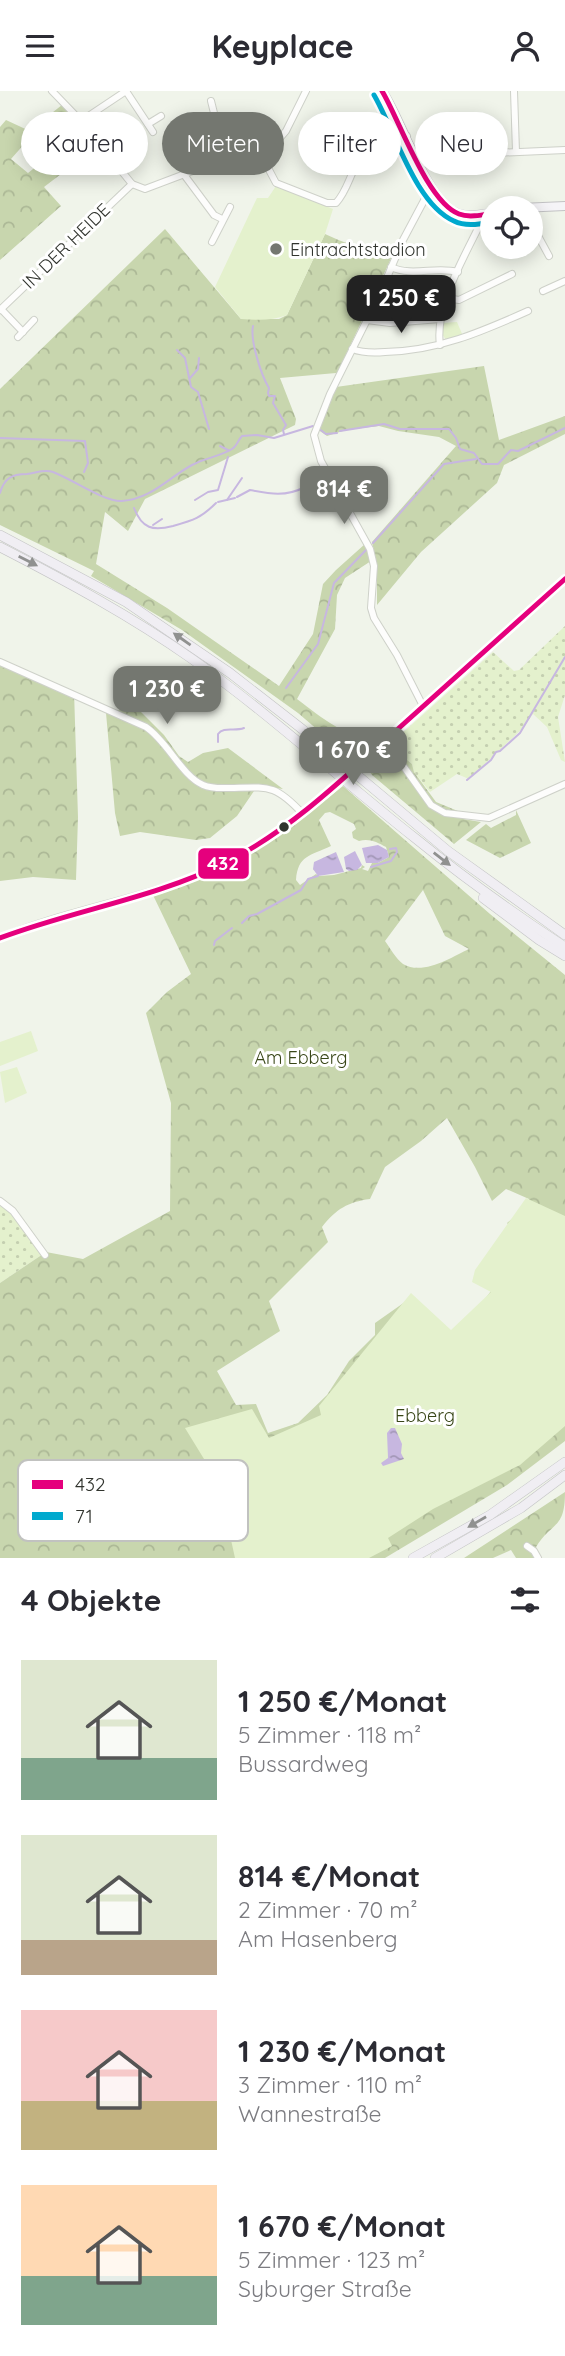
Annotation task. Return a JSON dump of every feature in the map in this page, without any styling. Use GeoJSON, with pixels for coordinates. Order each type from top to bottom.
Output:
{"type":"FeatureCollection","features":[{"type":"Feature","properties":{"kind":"highway"},"geometry":{"type":"LineString","coordinates":[[0,535],[79,576],[161,624],[249,687],[448,851],[565,935]]}},
{"type":"Feature","properties":{"kind":"highway"},"geometry":{"type":"LineString","coordinates":[[0,547],[100,600],[192,659],[293,736],[414,838],[565,947]]}},
{"type":"Feature","properties":{"kind":"highway"},"geometry":{"type":"LineString","coordinates":[[370,787],[491,879],[565,928]]}},
{"type":"Feature","properties":{"kind":"highway"},"geometry":{"type":"LineString","coordinates":[[470,881],[482,897],[565,956]]}},
{"type":"Feature","properties":{"kind":"highway"},"geometry":{"type":"LineString","coordinates":[[539,940],[565,964]]}},
{"type":"Feature","properties":{"kind":"highway"},"geometry":{"type":"LineString","coordinates":[[413,1558],[508,1504],[565,1462]]}},
{"type":"Feature","properties":{"kind":"highway"},"geometry":{"type":"LineString","coordinates":[[435,1558],[521,1508],[565,1475]]}},
{"type":"Feature","properties":{"kind":"main road"},"geometry":{"type":"LineString","coordinates":[[382,91],[440,202],[456,213],[480,214]]}},
{"type":"Feature","properties":{"kind":"main road"},"geometry":{"type":"LineString","coordinates":[[543,207],[565,206]]}},
{"type":"Feature","properties":{"kind":"street"},"geometry":{"type":"LineString","coordinates":[[52,91],[72,112]]}},
{"type":"Feature","properties":{"kind":"street"},"geometry":{"type":"LineString","coordinates":[[94,112],[126,91],[140,112]]}},
{"type":"Feature","properties":{"kind":"street"},"geometry":{"type":"LineString","coordinates":[[284,133],[306,91]]}},
{"type":"Feature","properties":{"kind":"street"},"geometry":{"type":"LineString","coordinates":[[514,91],[516,152]]}},
{"type":"Feature","properties":{"kind":"street"},"geometry":{"type":"LineString","coordinates":[[211,101],[214,112]]}},
{"type":"Feature","properties":{"kind":"street"},"geometry":{"type":"LineString","coordinates":[[153,132],[148,124],[161,116]]}},
{"type":"Feature","properties":{"kind":"street"},"geometry":{"type":"LineString","coordinates":[[272,175],[276,183],[336,204],[357,164],[364,157],[407,136]]}},
{"type":"Feature","properties":{"kind":"street"},"geometry":{"type":"LineString","coordinates":[[508,152],[565,150]]}},
{"type":"Feature","properties":{"kind":"street"},"geometry":{"type":"LineString","coordinates":[[125,175],[132,184],[145,189],[185,176],[214,215],[222,219]]}},
{"type":"Feature","properties":{"kind":"street","name":"IN DER HEIDE"},"geometry":{"type":"LineString","coordinates":[[34,320],[20,334],[1,310],[132,184]]}},
{"type":"Feature","properties":{"kind":"street"},"geometry":{"type":"LineString","coordinates":[[423,706],[401,662],[374,618],[374,566],[370,549],[321,461],[314,438],[319,417],[368,320],[391,267],[428,193],[433,191]]}},
{"type":"Feature","properties":{"kind":"street"},"geometry":{"type":"LineString","coordinates":[[212,242],[230,207]]}},
{"type":"Feature","properties":{"kind":"street"},"geometry":{"type":"LineString","coordinates":[[440,345],[440,320],[446,298],[480,229]]}},
{"type":"Feature","properties":{"kind":"street"},"geometry":{"type":"LineString","coordinates":[[543,245],[549,256]]}},
{"type":"Feature","properties":{"kind":"street"},"geometry":{"type":"LineString","coordinates":[[391,267],[404,271],[442,269],[458,272]]}},
{"type":"Feature","properties":{"kind":"street"},"geometry":{"type":"LineString","coordinates":[[446,298],[459,300],[512,274]]}},
{"type":"Feature","properties":{"kind":"street"},"geometry":{"type":"LineString","coordinates":[[543,291],[565,281]]}},
{"type":"Feature","properties":{"kind":"street"},"geometry":{"type":"LineString","coordinates":[[352,349],[363,352],[397,352],[440,345],[461,340],[528,311]]}},
{"type":"Feature","properties":{"kind":"street"},"geometry":{"type":"LineString","coordinates":[[368,320],[390,323],[440,320]]}},
{"type":"Feature","properties":{"kind":"street"},"geometry":{"type":"LineString","coordinates":[[0,938],[62,915],[148,893],[207,872],[256,846],[303,814],[565,579]]}},
{"type":"Feature","properties":{"kind":"street"},"geometry":{"type":"LineString","coordinates":[[0,661],[146,727],[162,740],[192,777],[204,785],[223,788],[268,788],[284,794],[303,814]]}},
{"type":"Feature","properties":{"kind":"street"},"geometry":{"type":"LineString","coordinates":[[379,747],[404,767],[430,805],[445,813],[489,818],[565,784]]}},
{"type":"Feature","properties":{"kind":"street"},"geometry":{"type":"LineString","coordinates":[[0,1201],[17,1216],[46,1255]]}},
{"type":"Feature","properties":{"kind":"street"},"geometry":{"type":"LineString","coordinates":[[527,1546],[538,1558]]}},
{"type":"Feature","properties":{"kind":"green space"},"geometry":{"type":"Polygon","coordinates":[[[62,105],[68,112],[53,112],[62,105]]]}},
{"type":"Feature","properties":{"kind":"green space"},"geometry":{"type":"Polygon","coordinates":[[[6,120],[21,127],[21,148],[11,159],[21,167],[21,175],[60,175],[44,187],[61,206],[0,260],[0,127],[6,120]]]}},
{"type":"Feature","properties":{"kind":"green space","name":"Eintrachtstadion"},"geometry":{"type":"Polygon","coordinates":[[[276,186],[333,209],[325,234],[287,315],[259,320],[241,319],[215,287],[257,198],[268,198],[276,186]]]}},
{"type":"Feature","properties":{"kind":"green space"},"geometry":{"type":"Polygon","coordinates":[[[165,229],[241,319],[279,319],[287,315],[325,234],[360,246],[397,246],[336,377],[336,373],[280,378],[296,419],[295,425],[145,499],[128,531],[105,512],[96,564],[167,608],[279,686],[313,634],[323,584],[365,544],[371,561],[345,578],[337,595],[335,629],[297,699],[334,725],[376,743],[354,761],[298,713],[182,630],[91,576],[94,571],[0,525],[0,389],[165,229]]]}},
{"type":"Feature","properties":{"kind":"green space"},"geometry":{"type":"Polygon","coordinates":[[[457,322],[463,336],[446,340],[442,334],[442,323],[457,322]]]}},
{"type":"Feature","properties":{"kind":"green space"},"geometry":{"type":"Polygon","coordinates":[[[484,366],[499,440],[565,416],[565,434],[504,465],[497,483],[421,552],[377,605],[377,566],[372,542],[456,446],[439,437],[379,426],[346,430],[327,436],[317,429],[334,389],[335,380],[336,387],[484,366]]]}},
{"type":"Feature","properties":{"kind":"green space"},"geometry":{"type":"Polygon","coordinates":[[[565,626],[565,695],[558,717],[565,762],[561,760],[547,727],[533,714],[523,728],[469,779],[457,774],[430,792],[414,772],[412,764],[389,745],[493,652],[514,671],[519,670],[565,626]]]}},
{"type":"Feature","properties":{"kind":"green space"},"geometry":{"type":"Polygon","coordinates":[[[0,661],[74,691],[78,817],[76,880],[33,877],[0,881],[0,661]]]}},
{"type":"Feature","properties":{"kind":"green space"},"geometry":{"type":"Polygon","coordinates":[[[135,706],[164,735],[179,756],[188,762],[203,753],[228,748],[283,789],[253,785],[254,791],[237,816],[210,838],[196,840],[140,832],[120,836],[115,813],[106,713],[135,706]]]}},
{"type":"Feature","properties":{"kind":"green space"},"geometry":{"type":"Polygon","coordinates":[[[389,745],[412,764],[414,772],[436,802],[465,814],[463,819],[481,822],[454,844],[372,775],[365,765],[389,745]]]}},
{"type":"Feature","properties":{"kind":"green space","name":"Am Ebberg"},"geometry":{"type":"Polygon","coordinates":[[[343,786],[490,914],[565,975],[565,1441],[507,1485],[385,1558],[0,1558],[0,1283],[46,1252],[83,1259],[170,1211],[171,1103],[146,1013],[167,992],[191,974],[152,893],[248,852],[295,824],[343,786]],[[330,812],[325,813],[319,820],[331,846],[302,861],[296,880],[300,885],[316,874],[334,875],[361,868],[362,865],[365,867],[362,869],[368,871],[372,863],[389,857],[383,845],[353,838],[352,832],[356,829],[354,824],[330,812]],[[423,890],[385,941],[400,962],[419,968],[437,964],[469,949],[445,936],[423,890]],[[447,1118],[385,1167],[370,1199],[343,1207],[332,1215],[322,1227],[328,1242],[269,1301],[280,1331],[217,1371],[236,1405],[256,1404],[268,1433],[298,1423],[327,1395],[349,1361],[375,1335],[375,1323],[412,1297],[449,1332],[472,1316],[491,1291],[522,1240],[507,1223],[526,1207],[529,1199],[506,1189],[492,1201],[447,1118]]]}},
{"type":"Feature","properties":{"kind":"green space"},"geometry":{"type":"Polygon","coordinates":[[[516,810],[531,843],[500,858],[466,840],[486,824],[491,828],[516,815],[516,810]]]}},
{"type":"Feature","properties":{"kind":"green space"},"geometry":{"type":"Polygon","coordinates":[[[31,1031],[38,1051],[0,1066],[0,1042],[31,1031]]]}},
{"type":"Feature","properties":{"kind":"green space"},"geometry":{"type":"Polygon","coordinates":[[[17,1067],[27,1093],[5,1103],[0,1072],[17,1067]]]}},
{"type":"Feature","properties":{"kind":"green space","name":"Ebberg"},"geometry":{"type":"Polygon","coordinates":[[[526,1198],[565,1216],[565,1426],[520,1465],[433,1509],[388,1538],[392,1546],[369,1558],[235,1558],[231,1541],[248,1541],[248,1460],[205,1460],[185,1428],[252,1409],[269,1438],[321,1415],[319,1406],[411,1293],[451,1330],[491,1292],[472,1282],[475,1270],[526,1198]]]}},
{"type":"Feature","properties":{"kind":"green space"},"geometry":{"type":"Polygon","coordinates":[[[0,1206],[14,1215],[43,1254],[0,1283],[0,1206]]]}},
{"type":"Feature","properties":{"kind":"green space"},"geometry":{"type":"Polygon","coordinates":[[[565,1492],[560,1519],[536,1547],[541,1558],[516,1558],[511,1550],[493,1558],[464,1558],[565,1492]]]}},
{"type":"Feature","properties":{"kind":"water"},"geometry":{"type":"Polygon","coordinates":[[[378,845],[387,850],[389,857],[378,863],[366,863],[362,848],[378,845]]]}},
{"type":"Feature","properties":{"kind":"water"},"geometry":{"type":"Polygon","coordinates":[[[355,851],[362,865],[357,870],[349,871],[346,869],[344,857],[355,851]]]}},
{"type":"Feature","properties":{"kind":"water"},"geometry":{"type":"Polygon","coordinates":[[[336,852],[344,872],[318,876],[313,869],[314,862],[336,852]]]}},
{"type":"Feature","properties":{"kind":"water"},"geometry":{"type":"Polygon","coordinates":[[[391,1428],[395,1428],[402,1444],[401,1453],[404,1459],[383,1466],[381,1463],[388,1458],[387,1433],[391,1428]]]}},
{"type":"Feature","properties":{"kind":"waterway"},"geometry":{"type":"LineString","coordinates":[[253,326],[257,357],[269,388],[269,396],[275,396],[273,403],[286,425],[284,434]]}},
{"type":"Feature","properties":{"kind":"waterway"},"geometry":{"type":"LineString","coordinates":[[177,350],[185,358],[191,387],[198,392],[209,429]]}},
{"type":"Feature","properties":{"kind":"waterway"},"geometry":{"type":"LineString","coordinates":[[190,378],[198,369],[199,358]]}},
{"type":"Feature","properties":{"kind":"waterway"},"geometry":{"type":"LineString","coordinates":[[340,431],[384,424],[400,429],[449,429],[460,449],[474,453],[482,464],[498,464],[511,450],[518,451],[565,428]]}},
{"type":"Feature","properties":{"kind":"waterway"},"geometry":{"type":"LineString","coordinates":[[0,493],[12,476],[46,471],[61,475],[106,498],[122,501],[132,499],[151,492],[192,465],[232,449],[242,436],[274,438],[313,426]]}},
{"type":"Feature","properties":{"kind":"waterway"},"geometry":{"type":"LineString","coordinates":[[318,428],[326,434],[337,433]]}},
{"type":"Feature","properties":{"kind":"waterway"},"geometry":{"type":"LineString","coordinates":[[0,438],[85,441],[88,463],[84,472]]}},
{"type":"Feature","properties":{"kind":"waterway"},"geometry":{"type":"LineString","coordinates":[[220,446],[228,450]]}},
{"type":"Feature","properties":{"kind":"waterway"},"geometry":{"type":"LineString","coordinates":[[195,500],[208,492],[218,490],[228,457]]}},
{"type":"Feature","properties":{"kind":"waterway"},"geometry":{"type":"LineString","coordinates":[[373,543],[444,464],[476,459]]}},
{"type":"Feature","properties":{"kind":"waterway"},"geometry":{"type":"LineString","coordinates":[[227,500],[242,478]]}},
{"type":"Feature","properties":{"kind":"waterway"},"geometry":{"type":"LineString","coordinates":[[237,497],[250,490],[278,494],[305,487],[310,489]]}},
{"type":"Feature","properties":{"kind":"waterway"},"geometry":{"type":"LineString","coordinates":[[218,502],[235,498]]}},
{"type":"Feature","properties":{"kind":"waterway"},"geometry":{"type":"LineString","coordinates":[[134,508],[145,524],[160,528],[197,518],[216,503]]}},
{"type":"Feature","properties":{"kind":"waterway"},"geometry":{"type":"LineString","coordinates":[[153,525],[162,519]]}},
{"type":"Feature","properties":{"kind":"waterway"},"geometry":{"type":"LineString","coordinates":[[286,688],[318,644],[334,583],[366,550]]}},
{"type":"Feature","properties":{"kind":"waterway"},"geometry":{"type":"LineString","coordinates":[[467,780],[520,733],[565,657]]}},
{"type":"Feature","properties":{"kind":"waterway"},"geometry":{"type":"LineString","coordinates":[[218,742],[220,732],[244,728]]}},
{"type":"Feature","properties":{"kind":"waterway"},"geometry":{"type":"LineString","coordinates":[[371,867],[391,861],[397,852],[396,848],[390,849]]}},
{"type":"Feature","properties":{"kind":"waterway"},"geometry":{"type":"LineString","coordinates":[[242,923],[249,916],[301,890],[308,879],[318,876]]}},
{"type":"Feature","properties":{"kind":"waterway"},"geometry":{"type":"LineString","coordinates":[[214,945],[215,941],[232,928]]}},
{"type":"Feature","properties":{"kind":"transit line","name":"432"},"geometry":{"type":"LineString","coordinates":[[382,91],[415,159],[436,194],[447,207],[459,214],[480,215]]}},
{"type":"Feature","properties":{"kind":"transit line","name":"71"},"geometry":{"type":"LineString","coordinates":[[374,95],[407,165],[428,199],[440,212],[454,221],[480,224]]}},
{"type":"Feature","properties":{"kind":"transit line","name":"432"},"geometry":{"type":"LineString","coordinates":[[0,938],[172,885],[251,849],[296,818],[338,783],[565,579]]}},
{"type":"Feature","properties":{"kind":"place","name":"Eintrachtstadion"},"geometry":{"type":"Point","coordinates":[276,249]}}]}
